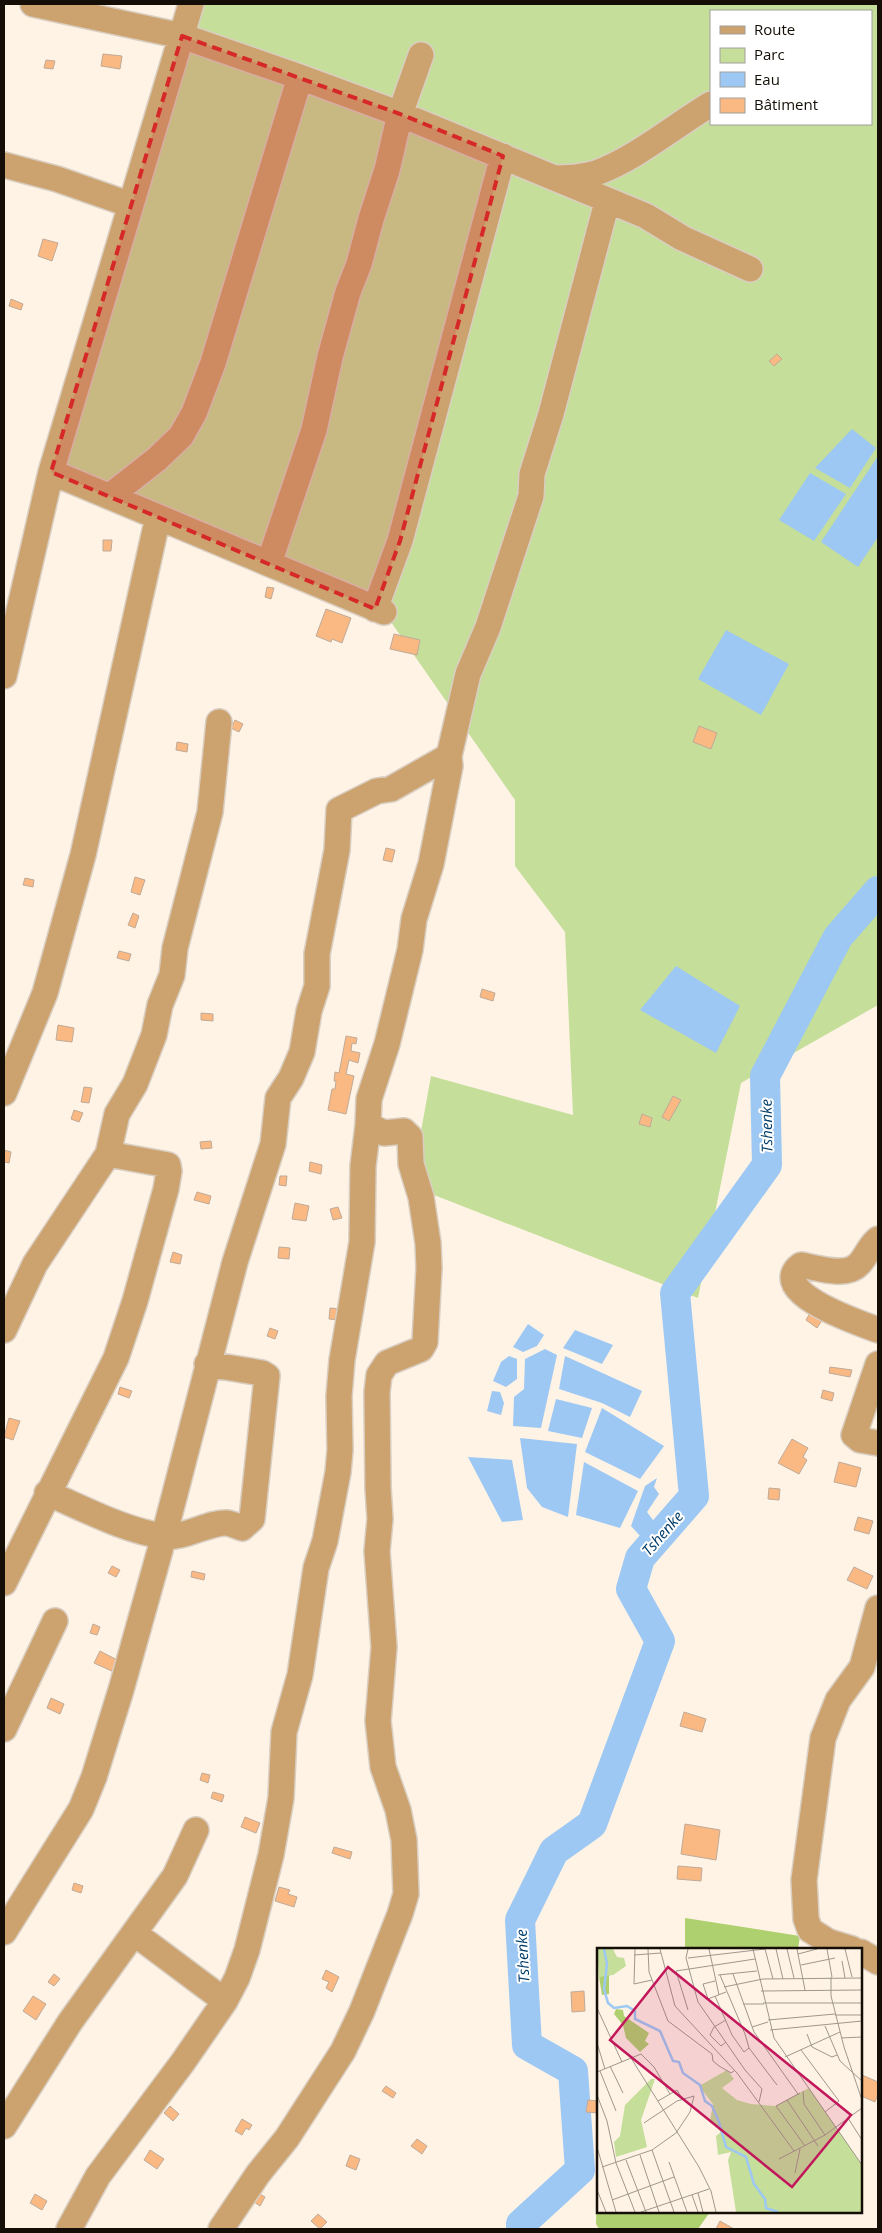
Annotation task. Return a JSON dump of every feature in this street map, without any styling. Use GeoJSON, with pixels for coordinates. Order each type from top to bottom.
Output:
{"type":"FeatureCollection","features":[{"type":"Feature","properties":{"kind":"street"},"geometry":{"type":"LineString","coordinates":[[37,4],[182,36],[400,114],[503,156],[607,202],[646,216],[682,238],[750,269]]}},
{"type":"Feature","properties":{"kind":"street"},"geometry":{"type":"LineString","coordinates":[[4,676],[51,472],[191,4]]}},
{"type":"Feature","properties":{"kind":"street"},"geometry":{"type":"LineString","coordinates":[[270,563],[314,430],[348,292],[360,264],[375,203],[387,170],[400,114],[421,55]]}},
{"type":"Feature","properties":{"kind":"street"},"geometry":{"type":"LineString","coordinates":[[110,496],[158,458],[182,436],[194,413],[213,363],[300,77]]}},
{"type":"Feature","properties":{"kind":"street"},"geometry":{"type":"LineString","coordinates":[[554,178],[575,177],[600,171],[654,143],[710,105]]}},
{"type":"Feature","properties":{"kind":"street"},"geometry":{"type":"LineString","coordinates":[[51,472],[379,610],[400,541],[503,156]]}},
{"type":"Feature","properties":{"kind":"street"},"geometry":{"type":"LineString","coordinates":[[4,165],[58,179],[131,205]]}},
{"type":"Feature","properties":{"kind":"street"},"geometry":{"type":"LineString","coordinates":[[69,2229],[98,2176],[183,2062],[225,2001],[237,1978],[247,1950],[271,1855],[281,1798],[284,1732],[304,1656],[316,1568],[324,1541],[338,1472],[340,1450],[339,1396],[342,1360],[362,1242],[363,1166],[369,1099],[387,1044],[410,950],[414,919],[431,864],[450,766],[449,756],[468,674],[488,627],[531,496],[532,474],[551,414],[607,202]]}},
{"type":"Feature","properties":{"kind":"street"},"geometry":{"type":"LineString","coordinates":[[4,1093],[46,993],[83,856],[158,517]]}},
{"type":"Feature","properties":{"kind":"street"},"geometry":{"type":"LineString","coordinates":[[4,1330],[35,1264],[108,1154],[116,1114],[135,1084],[154,1035],[160,1004],[172,975],[175,948],[210,812],[219,722]]}},
{"type":"Feature","properties":{"kind":"street"},"geometry":{"type":"LineString","coordinates":[[4,1932],[80,1810],[94,1777],[121,1690],[164,1536],[207,1364],[235,1262],[273,1144],[278,1098],[291,1078],[302,1052],[309,1011],[316,986],[317,954],[337,850],[340,810],[376,791],[391,789],[449,756]]}},
{"type":"Feature","properties":{"kind":"street"},"geometry":{"type":"LineString","coordinates":[[221,2229],[258,2174],[286,2138],[343,2050],[362,2011],[406,1894],[404,1840],[398,1810],[383,1768],[378,1721],[384,1647],[377,1551],[380,1519],[377,1392],[379,1375],[387,1363],[421,1349],[424,1342],[429,1268],[424,1210],[411,1164],[410,1137],[404,1131],[384,1133],[368,1125]]}},
{"type":"Feature","properties":{"kind":"street"},"geometry":{"type":"LineString","coordinates":[[4,1583],[48,1493],[77,1440],[116,1358],[135,1302],[166,1189],[168,1165],[108,1154]]}},
{"type":"Feature","properties":{"kind":"street"},"geometry":{"type":"LineString","coordinates":[[878,1238],[867,1250],[859,1264],[851,1269],[840,1272],[802,1265],[795,1273],[794,1284],[798,1291],[838,1316],[878,1330]]}},
{"type":"Feature","properties":{"kind":"street"},"geometry":{"type":"LineString","coordinates":[[48,1493],[126,1526],[164,1536],[197,1532],[228,1523],[242,1528],[252,1519],[267,1376],[262,1373],[207,1364]]}},
{"type":"Feature","properties":{"kind":"street"},"geometry":{"type":"LineString","coordinates":[[878,1364],[854,1435],[860,1440],[878,1443]]}},
{"type":"Feature","properties":{"kind":"street"},"geometry":{"type":"LineString","coordinates":[[849,1948],[828,1942],[810,1930],[806,1919],[804,1880],[823,1738],[838,1700],[862,1667],[878,1608]]}},
{"type":"Feature","properties":{"kind":"street"},"geometry":{"type":"LineString","coordinates":[[4,1730],[54,1621]]}},
{"type":"Feature","properties":{"kind":"street"},"geometry":{"type":"LineString","coordinates":[[4,2126],[70,2022],[175,1876],[196,1830]]}},
{"type":"Feature","properties":{"kind":"street"},"geometry":{"type":"LineString","coordinates":[[134,1933],[225,2001]]}},
{"type":"Feature","properties":{"kind":"street"},"geometry":{"type":"LineString","coordinates":[[862,1953],[878,1962]]}},
{"type":"Feature","properties":{"kind":"highlighted area"},"geometry":{"type":"Polygon","coordinates":[[[182,36],[400,114],[503,156],[400,541],[375,609],[51,472],[182,36]]]}},
{"type":"Feature","properties":{"kind":"green space"},"geometry":{"type":"Polygon","coordinates":[[[191,4],[878,4],[878,1005],[741,1083],[698,1298],[411,1186],[431,1076],[573,1115],[565,932],[515,866],[515,800],[384,612],[51,472],[191,4]]]}},
{"type":"Feature","properties":{"kind":"green space"},"geometry":{"type":"Polygon","coordinates":[[[685,1918],[800,1936],[798,1948],[685,1948],[685,1918]]]}},
{"type":"Feature","properties":{"kind":"green space"},"geometry":{"type":"Polygon","coordinates":[[[597,2179],[597,2213],[709,2213],[698,2229],[599,2229],[596,2224],[597,2179]]]}},
{"type":"Feature","properties":{"kind":"water"},"geometry":{"type":"Polygon","coordinates":[[[852,429],[876,448],[850,488],[815,468],[852,429]]]}},
{"type":"Feature","properties":{"kind":"water"},"geometry":{"type":"Polygon","coordinates":[[[878,456],[878,537],[858,567],[821,542],[878,456]]]}},
{"type":"Feature","properties":{"kind":"water"},"geometry":{"type":"Polygon","coordinates":[[[810,473],[846,494],[814,541],[779,520],[810,473]]]}},
{"type":"Feature","properties":{"kind":"water"},"geometry":{"type":"Polygon","coordinates":[[[726,630],[789,664],[761,715],[698,679],[726,630]]]}},
{"type":"Feature","properties":{"kind":"water"},"geometry":{"type":"Polygon","coordinates":[[[676,966],[740,1006],[716,1053],[640,1010],[676,966]]]}},
{"type":"Feature","properties":{"kind":"water"},"geometry":{"type":"Polygon","coordinates":[[[528,1324],[544,1335],[537,1346],[523,1352],[513,1347],[528,1324]]]}},
{"type":"Feature","properties":{"kind":"water"},"geometry":{"type":"Polygon","coordinates":[[[575,1330],[613,1345],[602,1364],[563,1348],[575,1330]]]}},
{"type":"Feature","properties":{"kind":"water"},"geometry":{"type":"Polygon","coordinates":[[[545,1349],[557,1355],[541,1428],[513,1426],[514,1397],[524,1389],[525,1359],[545,1349]]]}},
{"type":"Feature","properties":{"kind":"water"},"geometry":{"type":"Polygon","coordinates":[[[509,1356],[517,1359],[517,1379],[506,1387],[493,1381],[501,1362],[509,1356]]]}},
{"type":"Feature","properties":{"kind":"water"},"geometry":{"type":"Polygon","coordinates":[[[565,1356],[642,1391],[630,1417],[602,1403],[559,1389],[565,1356]]]}},
{"type":"Feature","properties":{"kind":"water"},"geometry":{"type":"Polygon","coordinates":[[[492,1391],[500,1392],[504,1403],[501,1415],[487,1411],[492,1391]]]}},
{"type":"Feature","properties":{"kind":"water"},"geometry":{"type":"Polygon","coordinates":[[[556,1399],[592,1408],[582,1438],[548,1431],[556,1399]]]}},
{"type":"Feature","properties":{"kind":"water"},"geometry":{"type":"Polygon","coordinates":[[[602,1408],[664,1446],[640,1479],[585,1452],[602,1408]]]}},
{"type":"Feature","properties":{"kind":"water"},"geometry":{"type":"Polygon","coordinates":[[[520,1438],[577,1444],[568,1517],[542,1507],[527,1488],[520,1438]]]}},
{"type":"Feature","properties":{"kind":"water"},"geometry":{"type":"Polygon","coordinates":[[[468,1457],[512,1460],[523,1520],[502,1522],[468,1457]]]}},
{"type":"Feature","properties":{"kind":"water"},"geometry":{"type":"Polygon","coordinates":[[[584,1462],[638,1491],[620,1528],[576,1515],[584,1462]]]}},
{"type":"Feature","properties":{"kind":"water"},"geometry":{"type":"Polygon","coordinates":[[[657,1478],[654,1487],[659,1494],[647,1512],[656,1524],[641,1537],[631,1526],[645,1486],[657,1478]]]}},
{"type":"Feature","properties":{"kind":"building"},"geometry":{"type":"Polygon","coordinates":[[[103,54],[122,56],[120,69],[101,66],[103,54]]]}},
{"type":"Feature","properties":{"kind":"building"},"geometry":{"type":"Polygon","coordinates":[[[46,60],[55,61],[53,69],[44,68],[46,60]]]}},
{"type":"Feature","properties":{"kind":"building"},"geometry":{"type":"Polygon","coordinates":[[[43,239],[58,243],[52,261],[38,256],[43,239]]]}},
{"type":"Feature","properties":{"kind":"building"},"geometry":{"type":"Polygon","coordinates":[[[11,299],[23,304],[21,310],[9,306],[11,299]]]}},
{"type":"Feature","properties":{"kind":"building"},"geometry":{"type":"Polygon","coordinates":[[[777,354],[782,359],[774,366],[769,361],[777,354]]]}},
{"type":"Feature","properties":{"kind":"building"},"geometry":{"type":"Polygon","coordinates":[[[103,540],[112,540],[111,551],[103,551],[103,540]]]}},
{"type":"Feature","properties":{"kind":"building"},"geometry":{"type":"Polygon","coordinates":[[[267,587],[274,588],[271,599],[265,597],[267,587]]]}},
{"type":"Feature","properties":{"kind":"building"},"geometry":{"type":"Polygon","coordinates":[[[326,609],[351,618],[342,643],[332,639],[331,642],[316,636],[326,609]]]}},
{"type":"Feature","properties":{"kind":"building"},"geometry":{"type":"Polygon","coordinates":[[[394,634],[420,640],[417,655],[390,649],[394,634]]]}},
{"type":"Feature","properties":{"kind":"building"},"geometry":{"type":"Polygon","coordinates":[[[235,720],[243,724],[239,732],[231,728],[235,720]]]}},
{"type":"Feature","properties":{"kind":"building"},"geometry":{"type":"Polygon","coordinates":[[[699,726],[717,733],[711,749],[693,742],[699,726]]]}},
{"type":"Feature","properties":{"kind":"building"},"geometry":{"type":"Polygon","coordinates":[[[177,742],[188,744],[187,752],[176,750],[177,742]]]}},
{"type":"Feature","properties":{"kind":"building"},"geometry":{"type":"Polygon","coordinates":[[[386,848],[395,850],[392,862],[383,860],[386,848]]]}},
{"type":"Feature","properties":{"kind":"building"},"geometry":{"type":"Polygon","coordinates":[[[135,877],[145,880],[140,895],[131,892],[135,877]]]}},
{"type":"Feature","properties":{"kind":"building"},"geometry":{"type":"Polygon","coordinates":[[[25,878],[34,880],[33,887],[23,885],[25,878]]]}},
{"type":"Feature","properties":{"kind":"building"},"geometry":{"type":"Polygon","coordinates":[[[133,913],[139,916],[135,928],[128,925],[133,913]]]}},
{"type":"Feature","properties":{"kind":"building"},"geometry":{"type":"Polygon","coordinates":[[[119,951],[131,954],[129,961],[117,958],[119,951]]]}},
{"type":"Feature","properties":{"kind":"building"},"geometry":{"type":"Polygon","coordinates":[[[482,989],[495,993],[493,1001],[480,997],[482,989]]]}},
{"type":"Feature","properties":{"kind":"building"},"geometry":{"type":"Polygon","coordinates":[[[201,1013],[213,1014],[213,1021],[201,1020],[201,1013]]]}},
{"type":"Feature","properties":{"kind":"building"},"geometry":{"type":"Polygon","coordinates":[[[58,1025],[74,1028],[72,1042],[56,1040],[58,1025]]]}},
{"type":"Feature","properties":{"kind":"building"},"geometry":{"type":"Polygon","coordinates":[[[346,1036],[357,1038],[356,1044],[352,1043],[351,1051],[360,1053],[358,1063],[349,1060],[346,1074],[354,1076],[346,1114],[328,1110],[332,1089],[335,1089],[335,1072],[339,1073],[346,1036]]]}},
{"type":"Feature","properties":{"kind":"building"},"geometry":{"type":"Polygon","coordinates":[[[84,1087],[92,1088],[89,1103],[81,1102],[84,1087]]]}},
{"type":"Feature","properties":{"kind":"building"},"geometry":{"type":"Polygon","coordinates":[[[673,1096],[681,1100],[669,1121],[662,1117],[673,1096]]]}},
{"type":"Feature","properties":{"kind":"building"},"geometry":{"type":"Polygon","coordinates":[[[74,1110],[83,1113],[79,1122],[71,1119],[74,1110]]]}},
{"type":"Feature","properties":{"kind":"building"},"geometry":{"type":"Polygon","coordinates":[[[642,1114],[652,1118],[650,1127],[639,1124],[642,1114]]]}},
{"type":"Feature","properties":{"kind":"building"},"geometry":{"type":"Polygon","coordinates":[[[211,1141],[212,1148],[201,1149],[200,1142],[211,1141]]]}},
{"type":"Feature","properties":{"kind":"building"},"geometry":{"type":"Polygon","coordinates":[[[4,1150],[11,1152],[9,1163],[4,1162],[4,1150]]]}},
{"type":"Feature","properties":{"kind":"building"},"geometry":{"type":"Polygon","coordinates":[[[310,1162],[322,1165],[321,1174],[309,1171],[310,1162]]]}},
{"type":"Feature","properties":{"kind":"building"},"geometry":{"type":"Polygon","coordinates":[[[280,1176],[287,1176],[286,1186],[279,1185],[280,1176]]]}},
{"type":"Feature","properties":{"kind":"building"},"geometry":{"type":"Polygon","coordinates":[[[197,1192],[211,1196],[209,1204],[194,1200],[197,1192]]]}},
{"type":"Feature","properties":{"kind":"building"},"geometry":{"type":"Polygon","coordinates":[[[295,1203],[309,1206],[306,1221],[292,1219],[295,1203]]]}},
{"type":"Feature","properties":{"kind":"building"},"geometry":{"type":"Polygon","coordinates":[[[338,1207],[342,1218],[333,1220],[330,1209],[338,1207]]]}},
{"type":"Feature","properties":{"kind":"building"},"geometry":{"type":"Polygon","coordinates":[[[279,1247],[290,1248],[289,1259],[278,1258],[279,1247]]]}},
{"type":"Feature","properties":{"kind":"building"},"geometry":{"type":"Polygon","coordinates":[[[173,1252],[182,1255],[180,1264],[170,1262],[173,1252]]]}},
{"type":"Feature","properties":{"kind":"building"},"geometry":{"type":"Polygon","coordinates":[[[330,1308],[341,1309],[340,1320],[329,1319],[330,1308]]]}},
{"type":"Feature","properties":{"kind":"building"},"geometry":{"type":"Polygon","coordinates":[[[811,1311],[823,1319],[817,1328],[806,1320],[811,1311]]]}},
{"type":"Feature","properties":{"kind":"building"},"geometry":{"type":"Polygon","coordinates":[[[270,1328],[278,1331],[275,1339],[267,1336],[270,1328]]]}},
{"type":"Feature","properties":{"kind":"building"},"geometry":{"type":"Polygon","coordinates":[[[830,1367],[852,1370],[850,1377],[829,1373],[830,1367]]]}},
{"type":"Feature","properties":{"kind":"building"},"geometry":{"type":"Polygon","coordinates":[[[120,1387],[132,1391],[129,1398],[118,1394],[120,1387]]]}},
{"type":"Feature","properties":{"kind":"building"},"geometry":{"type":"Polygon","coordinates":[[[823,1390],[834,1393],[832,1401],[821,1398],[823,1390]]]}},
{"type":"Feature","properties":{"kind":"building"},"geometry":{"type":"Polygon","coordinates":[[[9,1418],[20,1421],[13,1440],[4,1437],[9,1418]]]}},
{"type":"Feature","properties":{"kind":"building"},"geometry":{"type":"Polygon","coordinates":[[[792,1439],[808,1448],[803,1457],[807,1460],[799,1474],[778,1463],[792,1439]]]}},
{"type":"Feature","properties":{"kind":"building"},"geometry":{"type":"Polygon","coordinates":[[[839,1462],[861,1468],[856,1487],[834,1482],[839,1462]]]}},
{"type":"Feature","properties":{"kind":"building"},"geometry":{"type":"Polygon","coordinates":[[[769,1488],[780,1489],[779,1500],[768,1499],[769,1488]]]}},
{"type":"Feature","properties":{"kind":"building"},"geometry":{"type":"Polygon","coordinates":[[[858,1517],[873,1521],[869,1534],[854,1530],[858,1517]]]}},
{"type":"Feature","properties":{"kind":"building"},"geometry":{"type":"Polygon","coordinates":[[[112,1566],[120,1570],[116,1577],[108,1573],[112,1566]]]}},
{"type":"Feature","properties":{"kind":"building"},"geometry":{"type":"Polygon","coordinates":[[[854,1567],[873,1576],[867,1589],[847,1580],[854,1567]]]}},
{"type":"Feature","properties":{"kind":"building"},"geometry":{"type":"Polygon","coordinates":[[[192,1571],[205,1574],[204,1580],[191,1577],[192,1571]]]}},
{"type":"Feature","properties":{"kind":"building"},"geometry":{"type":"Polygon","coordinates":[[[93,1624],[100,1627],[97,1635],[90,1633],[93,1624]]]}},
{"type":"Feature","properties":{"kind":"building"},"geometry":{"type":"Polygon","coordinates":[[[100,1651],[119,1661],[114,1672],[94,1663],[100,1651]]]}},
{"type":"Feature","properties":{"kind":"building"},"geometry":{"type":"Polygon","coordinates":[[[51,1698],[64,1704],[60,1714],[47,1708],[51,1698]]]}},
{"type":"Feature","properties":{"kind":"building"},"geometry":{"type":"Polygon","coordinates":[[[684,1712],[706,1719],[702,1732],[680,1726],[684,1712]]]}},
{"type":"Feature","properties":{"kind":"building"},"geometry":{"type":"Polygon","coordinates":[[[202,1773],[210,1775],[208,1783],[200,1780],[202,1773]]]}},
{"type":"Feature","properties":{"kind":"building"},"geometry":{"type":"Polygon","coordinates":[[[213,1792],[224,1795],[222,1802],[211,1798],[213,1792]]]}},
{"type":"Feature","properties":{"kind":"building"},"geometry":{"type":"Polygon","coordinates":[[[245,1817],[260,1823],[256,1833],[241,1827],[245,1817]]]}},
{"type":"Feature","properties":{"kind":"building"},"geometry":{"type":"Polygon","coordinates":[[[685,1824],[720,1830],[716,1860],[681,1854],[685,1824]]]}},
{"type":"Feature","properties":{"kind":"building"},"geometry":{"type":"Polygon","coordinates":[[[334,1847],[352,1852],[350,1859],[332,1853],[334,1847]]]}},
{"type":"Feature","properties":{"kind":"building"},"geometry":{"type":"Polygon","coordinates":[[[678,1866],[702,1868],[701,1881],[677,1879],[678,1866]]]}},
{"type":"Feature","properties":{"kind":"building"},"geometry":{"type":"Polygon","coordinates":[[[74,1883],[83,1886],[81,1893],[72,1890],[74,1883]]]}},
{"type":"Feature","properties":{"kind":"building"},"geometry":{"type":"Polygon","coordinates":[[[279,1887],[290,1890],[288,1894],[297,1897],[294,1907],[275,1901],[279,1887]]]}},
{"type":"Feature","properties":{"kind":"building"},"geometry":{"type":"Polygon","coordinates":[[[326,1970],[339,1977],[332,1992],[326,1988],[329,1982],[322,1979],[326,1970]]]}},
{"type":"Feature","properties":{"kind":"building"},"geometry":{"type":"Polygon","coordinates":[[[54,1974],[60,1979],[54,1986],[48,1982],[54,1974]]]}},
{"type":"Feature","properties":{"kind":"building"},"geometry":{"type":"Polygon","coordinates":[[[584,1991],[585,2011],[572,2012],[571,1992],[584,1991]]]}},
{"type":"Feature","properties":{"kind":"building"},"geometry":{"type":"Polygon","coordinates":[[[33,1996],[46,2004],[36,2020],[23,2011],[33,1996]]]}},
{"type":"Feature","properties":{"kind":"building"},"geometry":{"type":"Polygon","coordinates":[[[862,2075],[878,2082],[878,2094],[875,2102],[862,2096],[862,2075]]]}},
{"type":"Feature","properties":{"kind":"building"},"geometry":{"type":"Polygon","coordinates":[[[386,2086],[396,2093],[393,2098],[382,2091],[386,2086]]]}},
{"type":"Feature","properties":{"kind":"building"},"geometry":{"type":"Polygon","coordinates":[[[588,2100],[597,2101],[597,2113],[586,2112],[588,2100]]]}},
{"type":"Feature","properties":{"kind":"building"},"geometry":{"type":"Polygon","coordinates":[[[170,2106],[179,2114],[173,2121],[164,2113],[170,2106]]]}},
{"type":"Feature","properties":{"kind":"building"},"geometry":{"type":"Polygon","coordinates":[[[242,2119],[252,2125],[249,2130],[246,2128],[242,2135],[235,2131],[242,2119]]]}},
{"type":"Feature","properties":{"kind":"building"},"geometry":{"type":"Polygon","coordinates":[[[417,2139],[427,2146],[422,2154],[411,2146],[417,2139]]]}},
{"type":"Feature","properties":{"kind":"building"},"geometry":{"type":"Polygon","coordinates":[[[150,2150],[164,2159],[157,2169],[144,2160],[150,2150]]]}},
{"type":"Feature","properties":{"kind":"building"},"geometry":{"type":"Polygon","coordinates":[[[350,2155],[360,2159],[356,2170],[346,2166],[350,2155]]]}},
{"type":"Feature","properties":{"kind":"building"},"geometry":{"type":"Polygon","coordinates":[[[256,2192],[265,2197],[260,2206],[251,2200],[256,2192]]]}},
{"type":"Feature","properties":{"kind":"building"},"geometry":{"type":"Polygon","coordinates":[[[35,2194],[47,2201],[42,2210],[30,2203],[35,2194]]]}},
{"type":"Feature","properties":{"kind":"building"},"geometry":{"type":"Polygon","coordinates":[[[318,2214],[327,2222],[320,2229],[311,2221],[318,2214]]]}},
{"type":"Feature","properties":{"kind":"building"},"geometry":{"type":"Polygon","coordinates":[[[720,2221],[734,2229],[716,2229],[720,2221]]]}},
{"type":"Feature","properties":{"kind":"waterway","name":"Tshenke"},"geometry":{"type":"LineString","coordinates":[[521,2229],[521,2224],[580,2170],[573,2071],[527,2045],[520,1920],[554,1851],[592,1824],[660,1641],[631,1589],[640,1558],[694,1496],[675,1293],[767,1165],[765,1076],[838,937],[878,891]]}}]}
